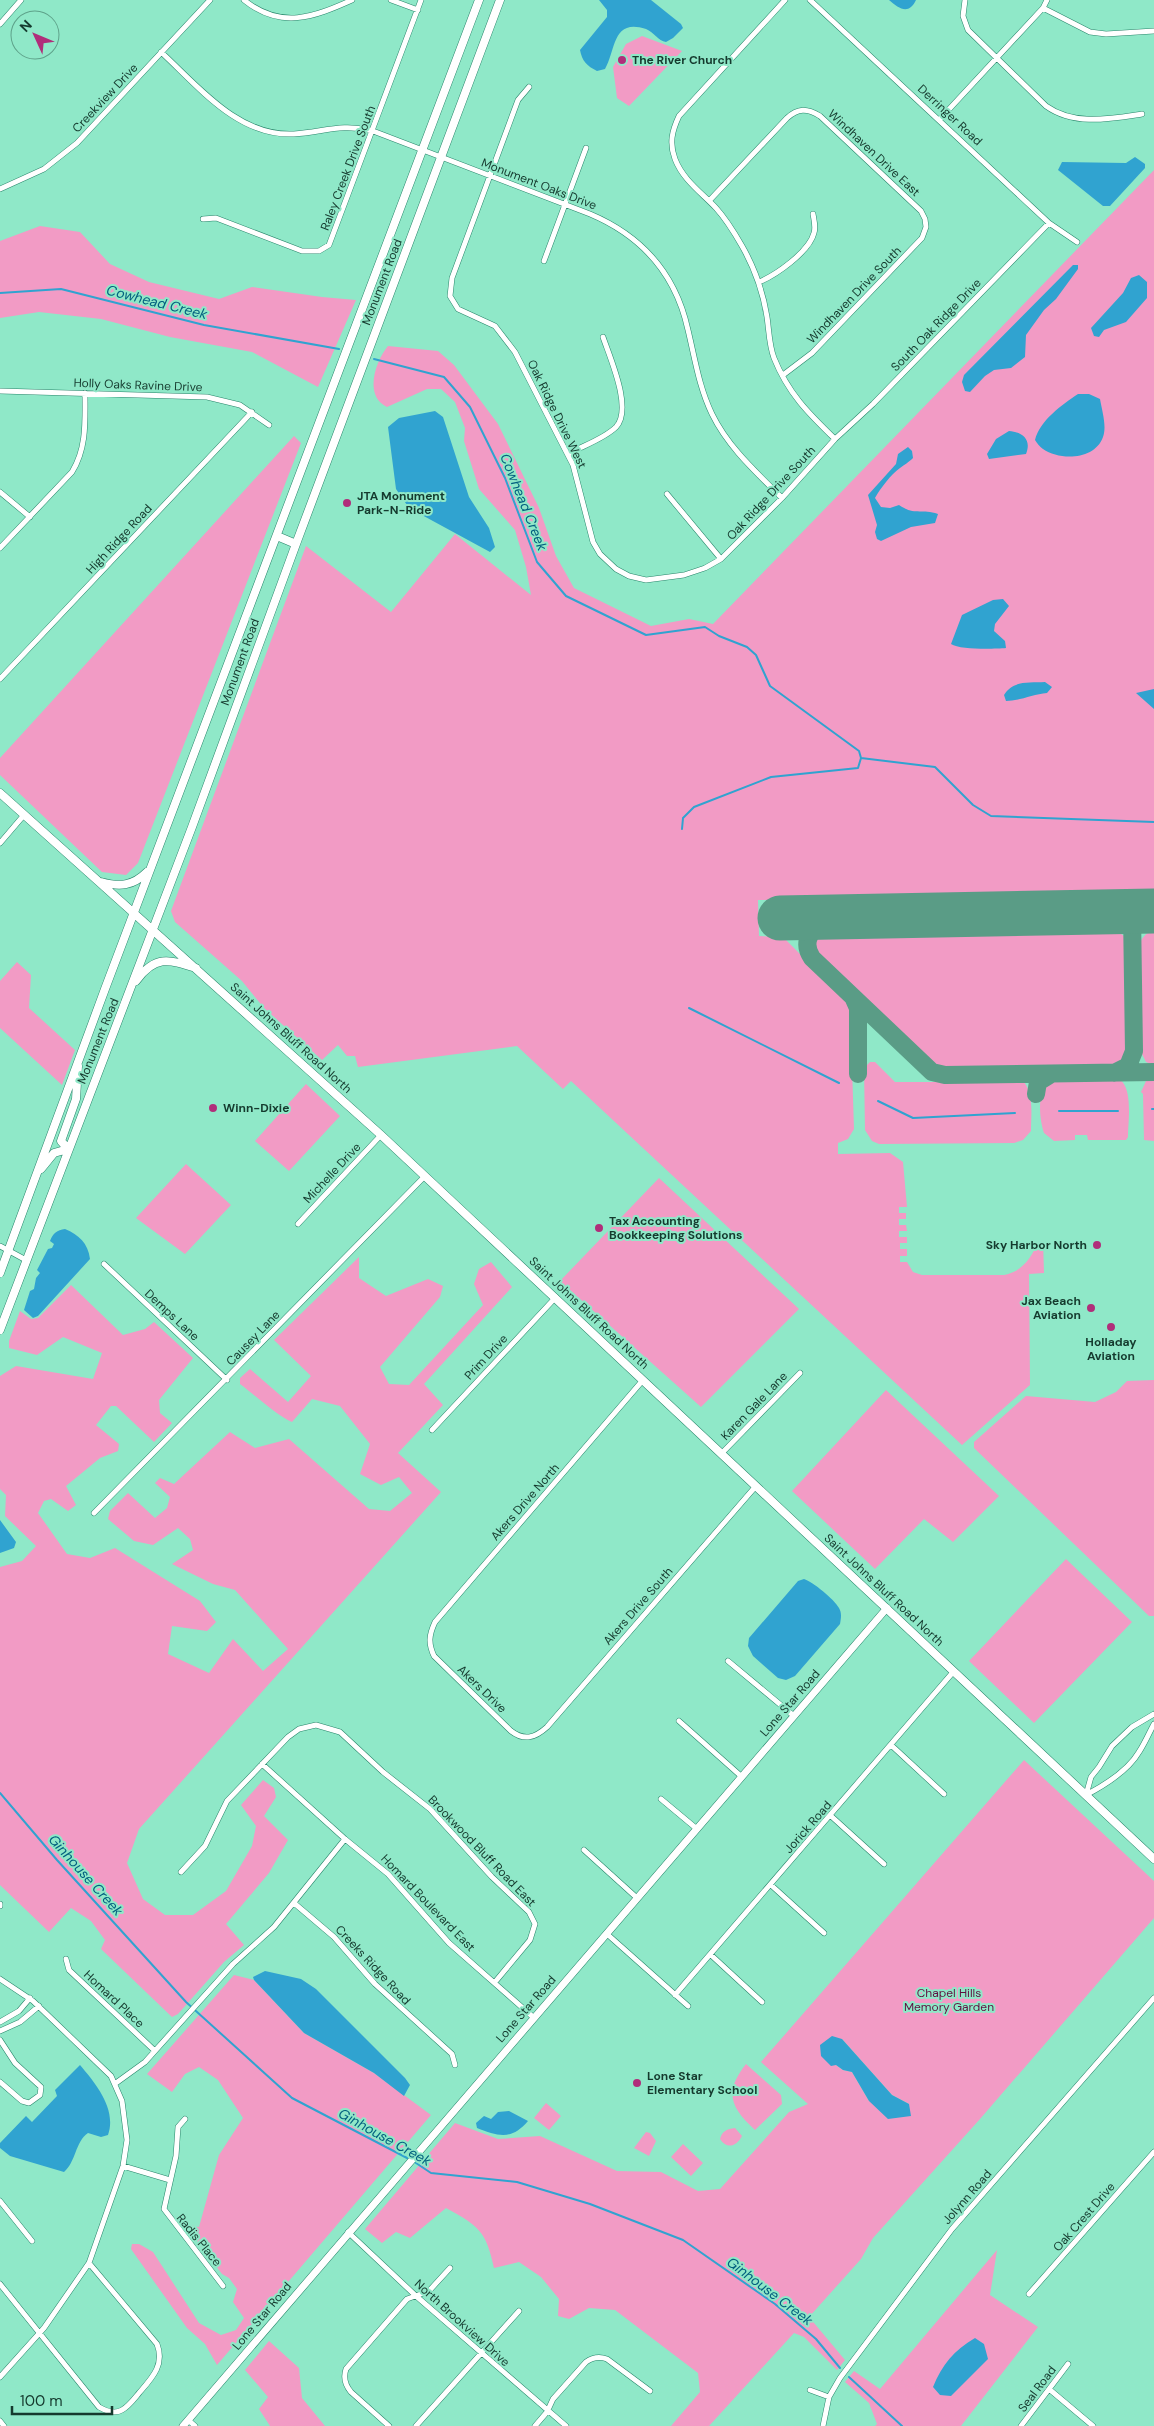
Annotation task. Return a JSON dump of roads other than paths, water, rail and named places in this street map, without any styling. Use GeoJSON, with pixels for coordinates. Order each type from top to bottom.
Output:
{"type":"FeatureCollection","features":[{"type":"Feature","properties":{"kind":"main road","name":"Monument Road"},"geometry":{"type":"LineString","coordinates":[[0,1273],[150,869],[478,0]]}},
{"type":"Feature","properties":{"kind":"main road","name":"Monument Road"},"geometry":{"type":"LineString","coordinates":[[0,1330],[192,827],[500,0]]}},
{"type":"Feature","properties":{"kind":"main road"},"geometry":{"type":"LineString","coordinates":[[277,536],[296,544]]}},
{"type":"Feature","properties":{"kind":"main road","name":"Saint Johns Bluff Road North"},"geometry":{"type":"LineString","coordinates":[[0,792],[381,1135],[1154,1859]]}},
{"type":"Feature","properties":{"kind":"main road"},"geometry":{"type":"LineString","coordinates":[[100,882],[116,886],[131,884],[139,881],[150,869]]}},
{"type":"Feature","properties":{"kind":"main road"},"geometry":{"type":"LineString","coordinates":[[131,989],[144,971],[158,961],[175,962],[198,969]]}},
{"type":"Feature","properties":{"kind":"main road"},"geometry":{"type":"LineString","coordinates":[[36,1176],[54,1153],[68,1149],[61,1140],[76,1100],[78,1062]]}},
{"type":"Feature","properties":{"kind":"street"},"geometry":{"type":"LineString","coordinates":[[0,24],[20,0]]}},
{"type":"Feature","properties":{"kind":"street","name":"Creekview Drive"},"geometry":{"type":"LineString","coordinates":[[0,189],[44,169],[77,143],[210,0]]}},
{"type":"Feature","properties":{"kind":"street"},"geometry":{"type":"LineString","coordinates":[[244,0],[252,6],[273,15],[296,19],[315,16],[352,0]]}},
{"type":"Feature","properties":{"kind":"street"},"geometry":{"type":"LineString","coordinates":[[391,0],[418,10]]}},
{"type":"Feature","properties":{"kind":"street","name":"Raley Creek Drive South"},"geometry":{"type":"LineString","coordinates":[[203,219],[216,218],[302,251],[319,251],[329,245],[421,0]]}},
{"type":"Feature","properties":{"kind":"street"},"geometry":{"type":"LineString","coordinates":[[785,0],[679,116],[672,137],[673,153],[681,172],[727,221],[743,247],[759,282],[765,304],[774,356],[793,396],[835,439]]}},
{"type":"Feature","properties":{"kind":"street","name":"Derringer Road"},"geometry":{"type":"LineString","coordinates":[[810,0],[1049,222],[1077,242]]}},
{"type":"Feature","properties":{"kind":"street"},"geometry":{"type":"LineString","coordinates":[[965,0],[963,16],[965,24],[997,59],[1058,114],[1078,119],[1142,114]]}},
{"type":"Feature","properties":{"kind":"street"},"geometry":{"type":"LineString","coordinates":[[940,119],[1043,8],[1047,0]]}},
{"type":"Feature","properties":{"kind":"street"},"geometry":{"type":"LineString","coordinates":[[1043,8],[1090,32],[1106,34],[1154,31]]}},
{"type":"Feature","properties":{"kind":"street","name":"Monument Oaks Drive"},"geometry":{"type":"LineString","coordinates":[[161,52],[232,115],[259,130],[277,134],[294,134],[353,126],[373,131],[564,204],[617,227],[642,246],[667,274],[683,309],[701,386],[713,415],[741,456],[782,498]]}},
{"type":"Feature","properties":{"kind":"street"},"geometry":{"type":"LineString","coordinates":[[490,176],[518,100],[529,87]]}},
{"type":"Feature","properties":{"kind":"street","name":"Windhaven Drive East"},"geometry":{"type":"LineString","coordinates":[[710,201],[793,112],[803,110],[812,111],[820,116],[918,208],[925,219]]}},
{"type":"Feature","properties":{"kind":"street"},"geometry":{"type":"LineString","coordinates":[[544,261],[586,148]]}},
{"type":"Feature","properties":{"kind":"street","name":"Oak Ridge Drive West"},"geometry":{"type":"LineString","coordinates":[[490,176],[450,285],[452,301],[458,309],[495,326],[508,340],[568,454],[576,474],[593,542],[600,554],[616,570],[629,576],[646,580],[684,575],[705,568],[721,559]]}},
{"type":"Feature","properties":{"kind":"street"},"geometry":{"type":"LineString","coordinates":[[759,282],[778,273],[812,239],[815,225],[813,214]]}},
{"type":"Feature","properties":{"kind":"street","name":"Windhaven Drive South"},"geometry":{"type":"LineString","coordinates":[[783,375],[812,354],[922,238],[925,234],[925,219]]}},
{"type":"Feature","properties":{"kind":"street","name":"South Oak Ridge Drive"},"geometry":{"type":"LineString","coordinates":[[835,439],[873,404],[1049,222]]}},
{"type":"Feature","properties":{"kind":"street"},"geometry":{"type":"LineString","coordinates":[[568,454],[610,432],[621,419],[622,402],[603,337]]}},
{"type":"Feature","properties":{"kind":"street","name":"Holly Oaks Ravine Drive"},"geometry":{"type":"LineString","coordinates":[[0,391],[207,397],[240,405],[269,425]]}},
{"type":"Feature","properties":{"kind":"street"},"geometry":{"type":"LineString","coordinates":[[0,548],[78,464],[83,449],[85,393]]}},
{"type":"Feature","properties":{"kind":"street","name":"High Ridge Road"},"geometry":{"type":"LineString","coordinates":[[0,680],[252,412]]}},
{"type":"Feature","properties":{"kind":"street","name":"Oak Ridge Drive South"},"geometry":{"type":"LineString","coordinates":[[721,559],[782,498],[835,439]]}},
{"type":"Feature","properties":{"kind":"street"},"geometry":{"type":"LineString","coordinates":[[0,492],[30,517]]}},
{"type":"Feature","properties":{"kind":"street"},"geometry":{"type":"LineString","coordinates":[[667,494],[721,559]]}},
{"type":"Feature","properties":{"kind":"street"},"geometry":{"type":"LineString","coordinates":[[0,843],[24,814]]}},
{"type":"Feature","properties":{"kind":"street","name":"Michelle Drive"},"geometry":{"type":"LineString","coordinates":[[298,1224],[381,1135]]}},
{"type":"Feature","properties":{"kind":"street","name":"Causey Lane"},"geometry":{"type":"LineString","coordinates":[[94,1513],[227,1380],[425,1176]]}},
{"type":"Feature","properties":{"kind":"street"},"geometry":{"type":"LineString","coordinates":[[0,1246],[26,1260]]}},
{"type":"Feature","properties":{"kind":"street","name":"Demps Lane"},"geometry":{"type":"LineString","coordinates":[[104,1264],[227,1380]]}},
{"type":"Feature","properties":{"kind":"street","name":"Prim Drive"},"geometry":{"type":"LineString","coordinates":[[432,1430],[556,1297]]}},
{"type":"Feature","properties":{"kind":"street","name":"Karen Gale Lane"},"geometry":{"type":"LineString","coordinates":[[722,1453],[800,1373]]}},
{"type":"Feature","properties":{"kind":"street","name":"Akers Drive North"},"geometry":{"type":"LineString","coordinates":[[429,1640],[435,1622],[643,1380]]}},
{"type":"Feature","properties":{"kind":"street","name":"Akers Drive South"},"geometry":{"type":"LineString","coordinates":[[533,1737],[547,1727],[756,1486]]}},
{"type":"Feature","properties":{"kind":"street","name":"Lone Star Road"},"geometry":{"type":"LineString","coordinates":[[183,2426],[403,2168],[887,1608]]}},
{"type":"Feature","properties":{"kind":"street","name":"Akers Drive"},"geometry":{"type":"LineString","coordinates":[[429,1640],[434,1656],[510,1731],[524,1738],[533,1737]]}},
{"type":"Feature","properties":{"kind":"street"},"geometry":{"type":"LineString","coordinates":[[728,1661],[794,1716]]}},
{"type":"Feature","properties":{"kind":"street","name":"Jorick Road"},"geometry":{"type":"LineString","coordinates":[[675,1995],[954,1671]]}},
{"type":"Feature","properties":{"kind":"street"},"geometry":{"type":"LineString","coordinates":[[1086,1795],[1091,1777],[1100,1767],[1112,1746],[1132,1727],[1154,1714]]}},
{"type":"Feature","properties":{"kind":"street"},"geometry":{"type":"LineString","coordinates":[[679,1721],[742,1777]]}},
{"type":"Feature","properties":{"kind":"street"},"geometry":{"type":"LineString","coordinates":[[1086,1795],[1102,1787],[1130,1764],[1139,1754],[1154,1724]]}},
{"type":"Feature","properties":{"kind":"street","name":"Brookwood Bluff Road East"},"geometry":{"type":"LineString","coordinates":[[262,1764],[288,1737],[299,1729],[316,1725],[340,1732],[383,1772],[430,1809],[492,1877],[529,1912],[535,1924],[530,1940],[495,1982]]}},
{"type":"Feature","properties":{"kind":"street"},"geometry":{"type":"LineString","coordinates":[[891,1745],[944,1794]]}},
{"type":"Feature","properties":{"kind":"street"},"geometry":{"type":"LineString","coordinates":[[181,1872],[205,1846],[227,1801],[262,1764]]}},
{"type":"Feature","properties":{"kind":"street","name":"Homard Boulevard East"},"geometry":{"type":"LineString","coordinates":[[262,1764],[345,1839],[388,1874],[449,1943],[533,2017]]}},
{"type":"Feature","properties":{"kind":"street"},"geometry":{"type":"LineString","coordinates":[[661,1799],[697,1829]]}},
{"type":"Feature","properties":{"kind":"street"},"geometry":{"type":"LineString","coordinates":[[831,1816],[884,1864]]}},
{"type":"Feature","properties":{"kind":"street"},"geometry":{"type":"LineString","coordinates":[[116,2083],[135,2071],[233,1964],[274,1926],[345,1839]]}},
{"type":"Feature","properties":{"kind":"street"},"geometry":{"type":"LineString","coordinates":[[584,1850],[637,1898]]}},
{"type":"Feature","properties":{"kind":"street"},"geometry":{"type":"LineString","coordinates":[[771,1885],[824,1933]]}},
{"type":"Feature","properties":{"kind":"street","name":"Creeks Ridge Road"},"geometry":{"type":"LineString","coordinates":[[294,1903],[334,1937],[375,1984],[452,2054],[455,2064]]}},
{"type":"Feature","properties":{"kind":"street"},"geometry":{"type":"LineString","coordinates":[[607,1934],[688,2006]]}},
{"type":"Feature","properties":{"kind":"street"},"geometry":{"type":"LineString","coordinates":[[711,1955],[762,2002]]}},
{"type":"Feature","properties":{"kind":"street","name":"Homard Place"},"geometry":{"type":"LineString","coordinates":[[66,1958],[69,1970],[155,2051]]}},
{"type":"Feature","properties":{"kind":"street"},"geometry":{"type":"LineString","coordinates":[[0,1980],[30,1998],[104,2067],[116,2083],[126,2121],[127,2140],[123,2166],[89,2263],[64,2302],[0,2378]]}},
{"type":"Feature","properties":{"kind":"street"},"geometry":{"type":"LineString","coordinates":[[0,2022],[19,2011],[30,1998]]}},
{"type":"Feature","properties":{"kind":"street","name":"Jolynn Road"},"geometry":{"type":"LineString","coordinates":[[823,2426],[829,2397],[840,2378],[952,2229],[1154,1998]]}},
{"type":"Feature","properties":{"kind":"street"},"geometry":{"type":"LineString","coordinates":[[0,2031],[17,2024],[39,2006]]}},
{"type":"Feature","properties":{"kind":"street"},"geometry":{"type":"LineString","coordinates":[[11,2016],[17,2024]]}},
{"type":"Feature","properties":{"kind":"street"},"geometry":{"type":"LineString","coordinates":[[0,2040],[15,2063],[41,2088],[40,2095],[29,2103],[22,2101],[0,2082]]}},
{"type":"Feature","properties":{"kind":"street","name":"Radis Place"},"geometry":{"type":"LineString","coordinates":[[185,2119],[178,2127],[176,2156],[164,2202],[164,2209],[223,2286]]}},
{"type":"Feature","properties":{"kind":"street","name":"Oak Crest Drive"},"geometry":{"type":"LineString","coordinates":[[1029,2294],[1154,2152]]}},
{"type":"Feature","properties":{"kind":"street"},"geometry":{"type":"LineString","coordinates":[[123,2166],[170,2180]]}},
{"type":"Feature","properties":{"kind":"street"},"geometry":{"type":"LineString","coordinates":[[0,2201],[32,2241]]}},
{"type":"Feature","properties":{"kind":"street","name":"North Brookview Drive"},"geometry":{"type":"LineString","coordinates":[[348,2232],[416,2296],[547,2412],[566,2426]]}},
{"type":"Feature","properties":{"kind":"street"},"geometry":{"type":"LineString","coordinates":[[0,2284],[99,2407],[116,2412],[122,2410],[130,2403],[158,2370],[161,2358],[160,2351],[157,2344],[89,2263]]}},
{"type":"Feature","properties":{"kind":"street"},"geometry":{"type":"LineString","coordinates":[[389,2426],[351,2392],[347,2387],[344,2375],[346,2370],[407,2299],[429,2291],[450,2268]]}},
{"type":"Feature","properties":{"kind":"street"},"geometry":{"type":"LineString","coordinates":[[416,2426],[519,2311]]}},
{"type":"Feature","properties":{"kind":"street"},"geometry":{"type":"LineString","coordinates":[[535,2426],[547,2412],[553,2398],[580,2367],[592,2358],[601,2357],[607,2359],[650,2391]]}},
{"type":"Feature","properties":{"kind":"street","name":"Seal Road"},"geometry":{"type":"LineString","coordinates":[[1021,2426],[1068,2364]]}},
{"type":"Feature","properties":{"kind":"street"},"geometry":{"type":"LineString","coordinates":[[1049,2389],[1092,2426]]}},
{"type":"Feature","properties":{"kind":"street"},"geometry":{"type":"LineString","coordinates":[[810,2390],[829,2397]]}},
{"type":"Feature","properties":{"kind":"street"},"geometry":{"type":"LineString","coordinates":[[188,2420],[195,2426]]}},
{"type":"Feature","properties":{"kind":"street"},"geometry":{"type":"LineString","coordinates":[[0,2421],[4,2426]]}},
{"type":"Feature","properties":{"kind":"water"},"geometry":{"type":"Polygon","coordinates":[[[599,0],[651,0],[681,24],[683,28],[666,42],[646,29],[627,28],[617,38],[605,69],[597,71],[586,63],[580,50],[607,17],[607,10],[599,0]]]}},
{"type":"Feature","properties":{"kind":"water"},"geometry":{"type":"Polygon","coordinates":[[[889,0],[916,0],[910,8],[904,9],[896,6],[889,0]]]}},
{"type":"Feature","properties":{"kind":"water"},"geometry":{"type":"Polygon","coordinates":[[[1135,157],[1145,164],[1145,168],[1110,206],[1103,206],[1058,170],[1062,162],[1126,163],[1135,157]]]}},
{"type":"Feature","properties":{"kind":"water"},"geometry":{"type":"Polygon","coordinates":[[[1073,265],[1078,265],[1078,269],[1026,335],[1025,357],[1011,368],[994,370],[985,376],[970,392],[965,391],[962,382],[964,375],[1073,265]]]}},
{"type":"Feature","properties":{"kind":"water"},"geometry":{"type":"Polygon","coordinates":[[[1139,275],[1147,282],[1147,298],[1126,322],[1104,330],[1099,337],[1094,336],[1091,328],[1123,293],[1131,278],[1139,275]]]}},
{"type":"Feature","properties":{"kind":"water"},"geometry":{"type":"Polygon","coordinates":[[[1078,394],[1089,394],[1100,399],[1104,418],[1103,437],[1099,445],[1085,454],[1067,457],[1050,453],[1043,449],[1035,440],[1038,433],[1052,414],[1078,394]]]}},
{"type":"Feature","properties":{"kind":"water"},"geometry":{"type":"Polygon","coordinates":[[[435,411],[443,417],[469,497],[489,528],[495,547],[490,552],[409,508],[396,489],[388,427],[399,418],[435,411]]]}},
{"type":"Feature","properties":{"kind":"water"},"geometry":{"type":"Polygon","coordinates":[[[1009,431],[1025,437],[1028,444],[1026,454],[989,459],[987,454],[996,439],[1009,431]]]}},
{"type":"Feature","properties":{"kind":"water"},"geometry":{"type":"Polygon","coordinates":[[[908,447],[912,451],[913,458],[893,474],[875,498],[881,507],[890,508],[899,505],[909,510],[938,514],[935,523],[911,527],[881,541],[877,539],[875,532],[877,525],[868,495],[896,464],[898,454],[908,447]]]}},
{"type":"Feature","properties":{"kind":"water"},"geometry":{"type":"Polygon","coordinates":[[[1003,599],[1009,606],[995,624],[994,631],[1005,641],[1006,648],[969,648],[951,644],[962,615],[993,600],[1003,599]]]}},
{"type":"Feature","properties":{"kind":"water"},"geometry":{"type":"Polygon","coordinates":[[[1045,682],[1052,687],[1047,693],[1006,701],[1004,695],[1012,687],[1022,683],[1045,682]]]}},
{"type":"Feature","properties":{"kind":"water"},"geometry":{"type":"Polygon","coordinates":[[[1154,689],[1154,709],[1136,693],[1154,689]]]}},
{"type":"Feature","properties":{"kind":"water"},"geometry":{"type":"Polygon","coordinates":[[[65,1229],[82,1240],[87,1248],[90,1259],[38,1316],[33,1318],[24,1310],[30,1291],[34,1289],[36,1278],[40,1273],[37,1270],[48,1249],[52,1248],[54,1244],[50,1241],[52,1236],[58,1231],[65,1229]]]}},
{"type":"Feature","properties":{"kind":"water"},"geometry":{"type":"Polygon","coordinates":[[[0,1520],[16,1542],[14,1548],[0,1553],[0,1520]]]}},
{"type":"Feature","properties":{"kind":"water"},"geometry":{"type":"Polygon","coordinates":[[[804,1579],[818,1587],[836,1604],[841,1612],[840,1624],[795,1676],[786,1680],[778,1678],[753,1656],[748,1646],[749,1638],[798,1581],[804,1579]]]}},
{"type":"Feature","properties":{"kind":"water"},"geometry":{"type":"Polygon","coordinates":[[[265,1971],[301,1979],[316,1989],[405,2078],[410,2085],[404,2096],[374,2073],[304,2033],[254,1980],[253,1977],[265,1971]]]}},
{"type":"Feature","properties":{"kind":"water"},"geometry":{"type":"Polygon","coordinates":[[[832,2036],[842,2039],[892,2095],[909,2104],[911,2116],[888,2119],[869,2101],[852,2072],[843,2070],[836,2065],[831,2066],[821,2056],[820,2045],[832,2036]]]}},
{"type":"Feature","properties":{"kind":"water"},"geometry":{"type":"Polygon","coordinates":[[[80,2065],[98,2089],[107,2106],[110,2116],[108,2135],[101,2137],[88,2133],[80,2141],[71,2163],[64,2172],[10,2156],[0,2148],[0,2143],[26,2116],[32,2122],[57,2096],[55,2090],[80,2065]]]}},
{"type":"Feature","properties":{"kind":"water"},"geometry":{"type":"Polygon","coordinates":[[[509,2111],[528,2121],[516,2132],[498,2135],[477,2128],[476,2123],[484,2116],[491,2119],[498,2112],[509,2111]]]}},
{"type":"Feature","properties":{"kind":"water"},"geometry":{"type":"Polygon","coordinates":[[[975,2338],[984,2344],[988,2359],[951,2396],[940,2395],[933,2387],[940,2372],[955,2353],[975,2338]]]}},
{"type":"Feature","properties":{"kind":"waterway","name":"Cowhead Creek"},"geometry":{"type":"LineString","coordinates":[[0,293],[61,289],[204,325],[339,349]]}},
{"type":"Feature","properties":{"kind":"waterway","name":"Cowhead Creek"},"geometry":{"type":"LineString","coordinates":[[374,359],[444,377],[470,407],[505,478],[537,562],[566,596],[646,635],[705,627],[719,636],[747,647],[756,655],[770,686],[859,751],[861,758],[858,768],[771,777],[694,807],[683,818],[682,829]]}},
{"type":"Feature","properties":{"kind":"waterway"},"geometry":{"type":"LineString","coordinates":[[861,758],[935,767],[973,805],[991,816],[1154,822]]}},
{"type":"Feature","properties":{"kind":"waterway"},"geometry":{"type":"LineString","coordinates":[[689,1008],[839,1083]]}},
{"type":"Feature","properties":{"kind":"waterway"},"geometry":{"type":"LineString","coordinates":[[878,1101],[913,1118],[1015,1113]]}},
{"type":"Feature","properties":{"kind":"waterway"},"geometry":{"type":"LineString","coordinates":[[1059,1111],[1118,1111]]}},
{"type":"Feature","properties":{"kind":"waterway","name":"Ginhouse Creek"},"geometry":{"type":"LineString","coordinates":[[0,1793],[57,1860],[186,2002],[292,2098],[409,2159]]}},
{"type":"Feature","properties":{"kind":"waterway","name":"Ginhouse Creek"},"geometry":{"type":"LineString","coordinates":[[413,2161],[431,2173],[517,2182],[590,2204],[683,2240],[775,2304],[816,2339],[840,2368]]}},
{"type":"Feature","properties":{"kind":"waterway","name":"Ginhouse Creek"},"geometry":{"type":"LineString","coordinates":[[849,2377],[902,2426]]}},
{"type":"Feature","properties":{"kind":"place","name":"The River Church"},"geometry":{"type":"Point","coordinates":[622,60]}},
{"type":"Feature","properties":{"kind":"place","name":"JTA Monument Park-N-Ride"},"geometry":{"type":"Point","coordinates":[347,503]}},
{"type":"Feature","properties":{"kind":"place","name":"Winn-Dixie"},"geometry":{"type":"Point","coordinates":[213,1108]}},
{"type":"Feature","properties":{"kind":"place","name":"Tax Accounting Bookkeeping Solutions"},"geometry":{"type":"Point","coordinates":[599,1228]}},
{"type":"Feature","properties":{"kind":"place","name":"Sky Harbor North"},"geometry":{"type":"Point","coordinates":[1097,1245]}},
{"type":"Feature","properties":{"kind":"place","name":"Jax Beach Aviation"},"geometry":{"type":"Point","coordinates":[1091,1308]}},
{"type":"Feature","properties":{"kind":"place","name":"Holladay Aviation"},"geometry":{"type":"Point","coordinates":[1111,1327]}},
{"type":"Feature","properties":{"kind":"place","name":"Lone Star Elementary School"},"geometry":{"type":"Point","coordinates":[637,2083]}},
{"type":"Feature","properties":{"kind":"park label","name":"Chapel Hills Memory Garden"},"geometry":{"type":"Point","coordinates":[949,2000]}}]}
